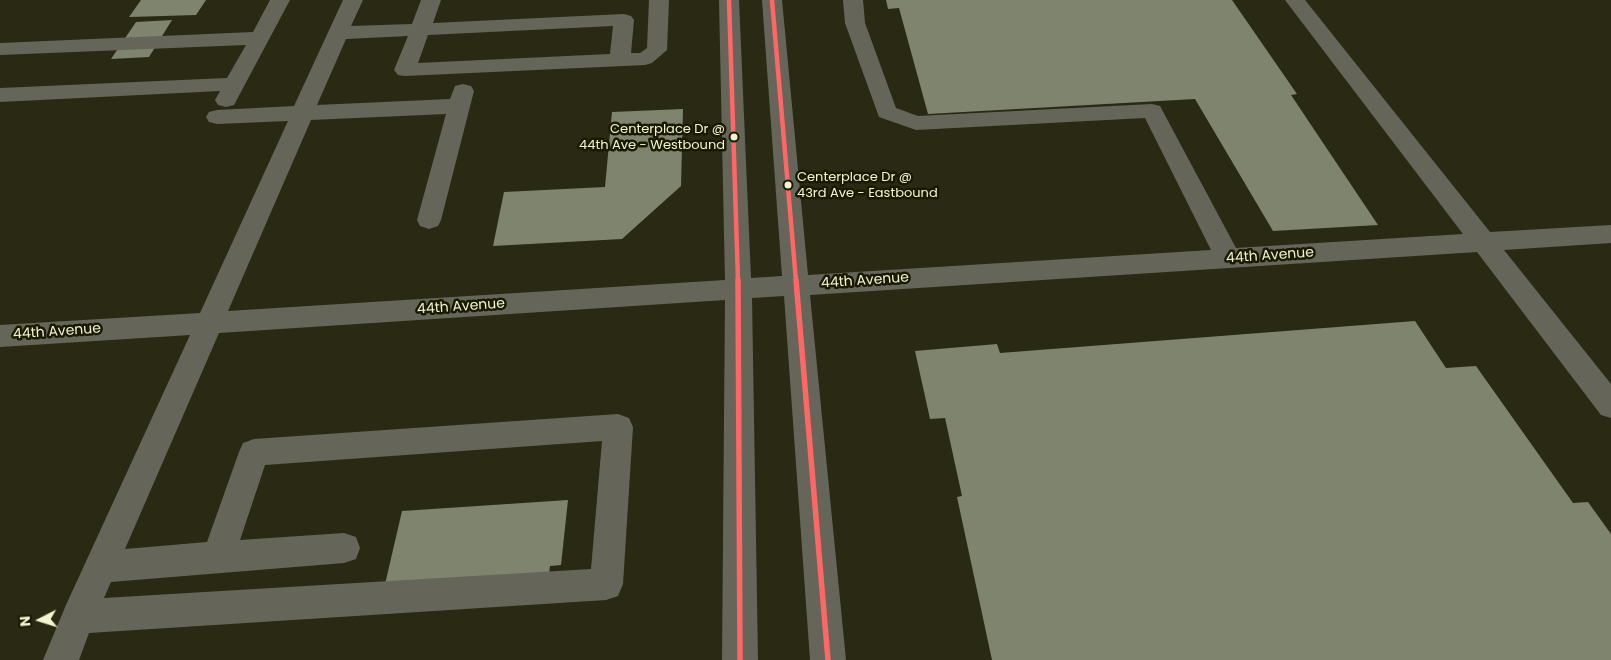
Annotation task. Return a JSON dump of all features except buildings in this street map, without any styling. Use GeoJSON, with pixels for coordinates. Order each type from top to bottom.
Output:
{"type":"FeatureCollection","features":[{"type":"Feature","properties":{"kind":"street"},"geometry":{"type":"LineString","coordinates":[[280,0],[217,117],[459,106]]}},
{"type":"Feature","properties":{"kind":"street"},"geometry":{"type":"LineString","coordinates":[[61,660],[78,616],[353,0]]}},
{"type":"Feature","properties":{"kind":"street"},"geometry":{"type":"LineString","coordinates":[[430,0],[405,70],[645,59],[657,50],[659,0]]}},
{"type":"Feature","properties":{"kind":"street"},"geometry":{"type":"LineString","coordinates":[[729,0],[737,241],[740,660]]}},
{"type":"Feature","properties":{"kind":"street"},"geometry":{"type":"LineString","coordinates":[[772,0],[828,660]]}},
{"type":"Feature","properties":{"kind":"street"},"geometry":{"type":"LineString","coordinates":[[853,0],[855,23],[888,112],[916,124],[1152,111],[1228,258]]}},
{"type":"Feature","properties":{"kind":"street"},"geometry":{"type":"LineString","coordinates":[[1295,0],[1611,406]]}},
{"type":"Feature","properties":{"kind":"street"},"geometry":{"type":"LineString","coordinates":[[338,33],[624,20],[620,61]]}},
{"type":"Feature","properties":{"kind":"street"},"geometry":{"type":"LineString","coordinates":[[0,48],[260,38]]}},
{"type":"Feature","properties":{"kind":"street"},"geometry":{"type":"LineString","coordinates":[[429,220],[469,68]]}},
{"type":"Feature","properties":{"kind":"street"},"geometry":{"type":"LineString","coordinates":[[0,94],[235,84]]}},
{"type":"Feature","properties":{"kind":"street","name":"44th Avenue"},"geometry":{"type":"LineString","coordinates":[[0,336],[1611,234]]}},
{"type":"Feature","properties":{"kind":"street"},"geometry":{"type":"LineString","coordinates":[[78,616],[606,584],[618,427],[254,452],[218,557]]}},
{"type":"Feature","properties":{"kind":"street"},"geometry":{"type":"LineString","coordinates":[[101,566],[344,548]]}},
{"type":"Feature","properties":{"kind":"transit line"},"geometry":{"type":"LineString","coordinates":[[729,0],[738,262],[740,660]]}},
{"type":"Feature","properties":{"kind":"transit line"},"geometry":{"type":"LineString","coordinates":[[772,0],[828,660]]}},
{"type":"Feature","properties":{"kind":"place","name":"Centerplace Dr @ 44th Ave - Westbound"},"geometry":{"type":"Point","coordinates":[734,137]}},
{"type":"Feature","properties":{"kind":"place","name":"Centerplace Dr @ 43rd Ave - Eastbound"},"geometry":{"type":"Point","coordinates":[788,185]}}]}
